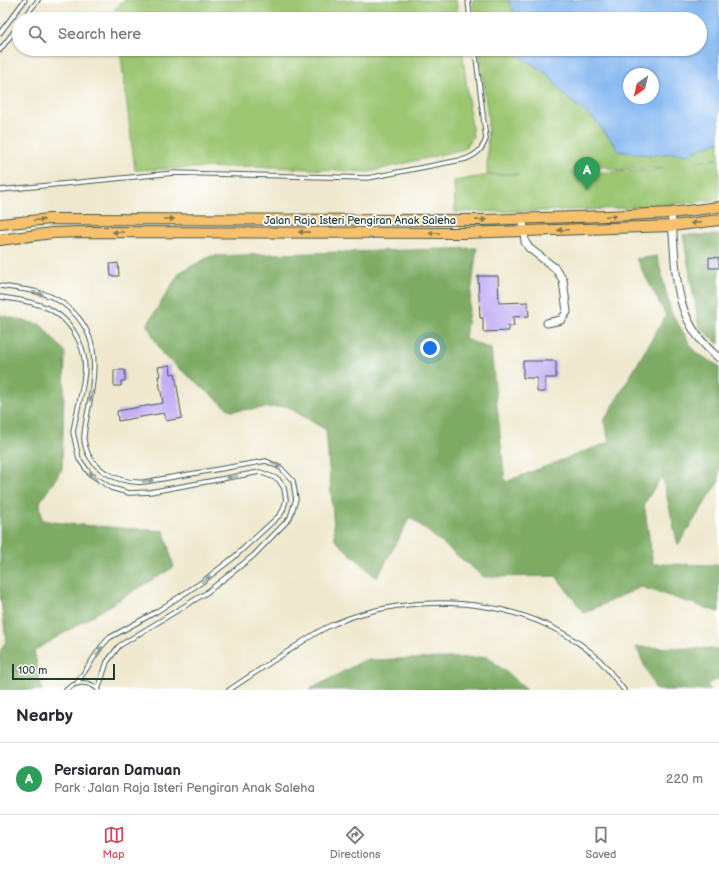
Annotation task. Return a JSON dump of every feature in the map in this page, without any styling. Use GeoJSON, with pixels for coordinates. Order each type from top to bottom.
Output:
{"type":"FeatureCollection","features":[{"type":"Feature","properties":{"kind":"main road","name":"Jalan Raja Isteri Pengiran Anak Saleha"},"geometry":{"type":"LineString","coordinates":[[0,224],[50,219],[275,219],[395,221],[523,219],[671,213],[719,208]]}},
{"type":"Feature","properties":{"kind":"main road","name":"Jalan Raja Isteri Pengiran Anak Saleha"},"geometry":{"type":"LineString","coordinates":[[0,240],[83,232],[524,232],[672,226],[719,220]]}},
{"type":"Feature","properties":{"kind":"street"},"geometry":{"type":"LineString","coordinates":[[671,213],[679,298],[681,305],[688,323],[706,348],[719,358]]}},
{"type":"Feature","properties":{"kind":"street"},"geometry":{"type":"LineString","coordinates":[[523,219],[525,242],[529,248],[555,268],[563,280],[567,312],[561,320],[547,324]]}},
{"type":"Feature","properties":{"kind":"lane"},"geometry":{"type":"LineString","coordinates":[[16,12],[25,0]]}},
{"type":"Feature","properties":{"kind":"lane"},"geometry":{"type":"LineString","coordinates":[[29,12],[38,0]]}},
{"type":"Feature","properties":{"kind":"lane"},"geometry":{"type":"LineString","coordinates":[[468,0],[469,12]]}},
{"type":"Feature","properties":{"kind":"lane"},"geometry":{"type":"LineString","coordinates":[[0,33],[12,17]]}},
{"type":"Feature","properties":{"kind":"lane"},"geometry":{"type":"LineString","coordinates":[[0,50],[12,34]]}},
{"type":"Feature","properties":{"kind":"lane"},"geometry":{"type":"LineString","coordinates":[[0,190],[174,173],[368,178],[466,159],[482,149],[486,139],[476,56]]}},
{"type":"Feature","properties":{"kind":"lane"},"geometry":{"type":"LineString","coordinates":[[0,286],[35,291],[52,298],[68,309],[83,325],[93,348],[95,374],[84,440],[91,458],[99,468],[108,474],[126,481],[144,482],[266,461],[287,473],[296,490],[294,509],[285,526],[242,565],[206,593],[119,646],[107,662],[98,690],[89,683],[77,683]]}},
{"type":"Feature","properties":{"kind":"lane"},"geometry":{"type":"LineString","coordinates":[[0,297],[36,304],[48,308],[58,314],[76,336],[82,350],[85,365],[73,432],[74,440],[78,458],[97,480],[111,488],[138,493],[260,472],[278,479],[286,494],[283,510],[255,539],[222,568],[192,590],[109,638],[101,647],[77,683],[66,690]]}},
{"type":"Feature","properties":{"kind":"lane"},"geometry":{"type":"LineString","coordinates":[[229,690],[310,636],[352,616],[394,606],[441,602],[473,605],[502,611],[552,627],[588,650],[624,690]]}},
{"type":"Feature","properties":{"kind":"green space"},"geometry":{"type":"Polygon","coordinates":[[[124,0],[456,0],[458,12],[115,12],[115,9],[124,0]]]}},
{"type":"Feature","properties":{"kind":"green space"},"geometry":{"type":"Polygon","coordinates":[[[472,0],[508,0],[514,12],[474,12],[472,0]]]}},
{"type":"Feature","properties":{"kind":"green space"},"geometry":{"type":"Polygon","coordinates":[[[121,56],[463,56],[473,137],[464,149],[369,172],[254,166],[135,170],[121,56]]]}},
{"type":"Feature","properties":{"kind":"green space"},"geometry":{"type":"Polygon","coordinates":[[[480,56],[520,56],[547,74],[566,97],[594,119],[615,145],[649,155],[677,153],[686,155],[719,141],[719,158],[697,162],[719,159],[719,199],[620,208],[554,211],[455,212],[454,181],[490,175],[519,174],[487,174],[488,118],[480,56]],[[587,163],[570,173],[650,171],[664,168],[618,170],[587,163]]]}},
{"type":"Feature","properties":{"kind":"green space"},"geometry":{"type":"Polygon","coordinates":[[[683,235],[719,235],[719,344],[699,327],[683,235]]]}},
{"type":"Feature","properties":{"kind":"green space"},"geometry":{"type":"Polygon","coordinates":[[[477,248],[465,339],[491,349],[505,482],[609,442],[604,421],[666,315],[636,259],[657,256],[671,312],[695,352],[719,366],[719,481],[678,545],[662,476],[644,504],[653,564],[719,565],[719,612],[641,587],[584,613],[556,576],[484,577],[410,517],[377,578],[335,540],[326,430],[286,406],[231,411],[163,355],[147,325],[180,272],[211,256],[477,248]]]}},
{"type":"Feature","properties":{"kind":"green space"},"geometry":{"type":"Polygon","coordinates":[[[0,315],[41,325],[65,352],[62,469],[40,502],[42,520],[68,524],[164,531],[174,567],[34,651],[42,690],[0,690],[0,651],[6,641],[0,592],[0,315]]]}},
{"type":"Feature","properties":{"kind":"green space"},"geometry":{"type":"Polygon","coordinates":[[[636,647],[719,649],[719,679],[707,684],[710,690],[656,690],[636,647]]]}},
{"type":"Feature","properties":{"kind":"green space"},"geometry":{"type":"Polygon","coordinates":[[[488,657],[527,690],[309,690],[365,660],[488,657]]]}},
{"type":"Feature","properties":{"kind":"water"},"geometry":{"type":"Polygon","coordinates":[[[508,0],[719,0],[719,141],[686,155],[677,153],[649,155],[617,151],[615,145],[594,119],[566,97],[547,74],[520,56],[707,56],[707,12],[514,12],[508,0]]]}},
{"type":"Feature","properties":{"kind":"building"},"geometry":{"type":"Polygon","coordinates":[[[709,257],[719,258],[719,268],[709,268],[709,257]]]}},
{"type":"Feature","properties":{"kind":"building"},"geometry":{"type":"Polygon","coordinates":[[[118,263],[119,276],[111,276],[110,264],[118,263]]]}},
{"type":"Feature","properties":{"kind":"building"},"geometry":{"type":"Polygon","coordinates":[[[478,276],[498,276],[499,303],[528,302],[529,316],[513,317],[514,326],[508,326],[509,331],[483,332],[483,318],[480,318],[478,276]]]}},
{"type":"Feature","properties":{"kind":"building"},"geometry":{"type":"Polygon","coordinates":[[[523,361],[556,361],[556,378],[545,378],[545,392],[537,392],[537,378],[523,378],[523,361]]]}},
{"type":"Feature","properties":{"kind":"building"},"geometry":{"type":"Polygon","coordinates":[[[170,365],[171,374],[175,373],[182,418],[166,421],[164,413],[118,421],[117,411],[163,403],[158,376],[160,376],[158,367],[170,365]]]}},
{"type":"Feature","properties":{"kind":"building"},"geometry":{"type":"Polygon","coordinates":[[[114,370],[125,370],[125,381],[121,381],[121,386],[114,386],[114,370]]]}},
{"type":"Feature","properties":{"kind":"place","name":"Persiaran Damuan"},"geometry":{"type":"Point","coordinates":[587,190]}}]}
